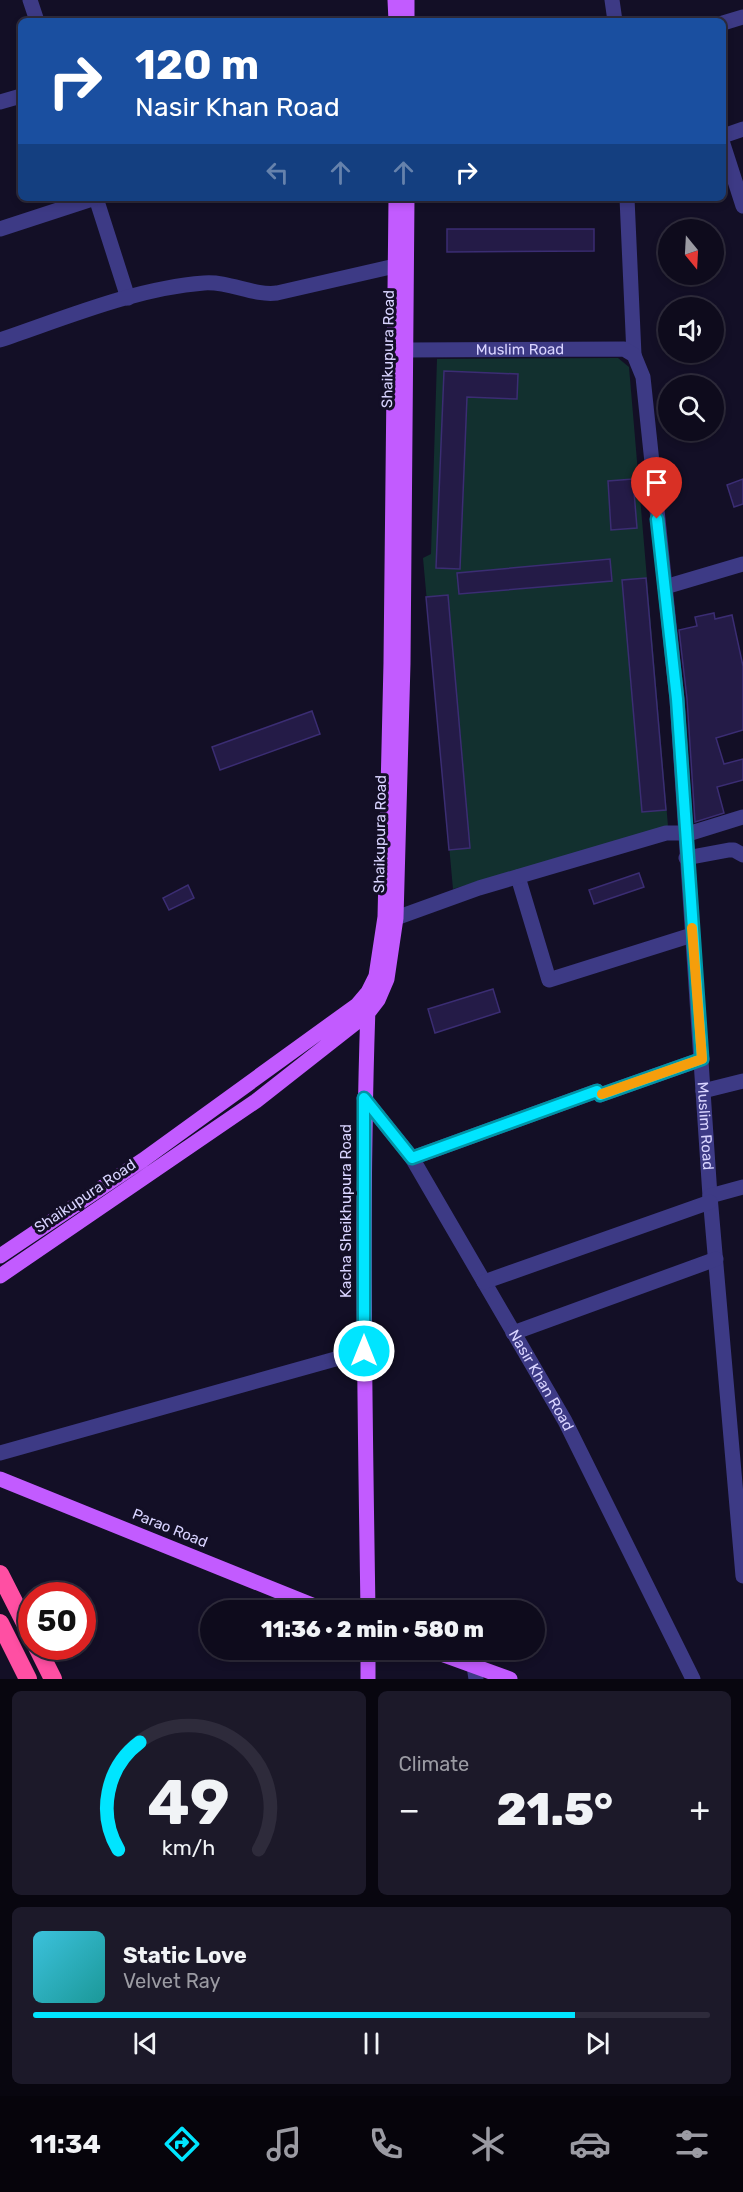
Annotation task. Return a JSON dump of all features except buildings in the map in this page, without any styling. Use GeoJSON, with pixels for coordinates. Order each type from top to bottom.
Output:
{"type":"FeatureCollection","features":[{"type":"Feature","properties":{"kind":"highway"},"geometry":{"type":"LineString","coordinates":[[0,1574],[18,1609]]}},
{"type":"Feature","properties":{"kind":"highway"},"geometry":{"type":"LineString","coordinates":[[0,1623],[28,1679]]}},
{"type":"Feature","properties":{"kind":"highway"},"geometry":{"type":"LineString","coordinates":[[44,1660],[53,1679]]}},
{"type":"Feature","properties":{"kind":"main road"},"geometry":{"type":"LineString","coordinates":[[395,0],[396,18]]}},
{"type":"Feature","properties":{"kind":"main road"},"geometry":{"type":"LineString","coordinates":[[407,0],[407,18]]}},
{"type":"Feature","properties":{"kind":"main road","name":"Shaikupura Road"},"geometry":{"type":"LineString","coordinates":[[0,1256],[143,1160],[357,1005],[368,992],[376,976],[385,917],[391,663],[396,201]]}},
{"type":"Feature","properties":{"kind":"main road","name":"Shaikupura Road"},"geometry":{"type":"LineString","coordinates":[[0,1276],[256,1101],[368,1013],[378,1000],[387,979],[396,918],[402,663],[407,201]]}},
{"type":"Feature","properties":{"kind":"main road","name":"Kacha Sheikhupura Road"},"geometry":{"type":"LineString","coordinates":[[368,992],[364,1098],[364,1351],[368,1600]]}},
{"type":"Feature","properties":{"kind":"main road","name":"Parao Road"},"geometry":{"type":"LineString","coordinates":[[0,1479],[300,1600]]}},
{"type":"Feature","properties":{"kind":"main road"},"geometry":{"type":"LineString","coordinates":[[368,1660],[368,1679]]}},
{"type":"Feature","properties":{"kind":"main road"},"geometry":{"type":"LineString","coordinates":[[450,1660],[475,1672],[510,1679]]}},
{"type":"Feature","properties":{"kind":"street"},"geometry":{"type":"LineString","coordinates":[[30,0],[36,18]]}},
{"type":"Feature","properties":{"kind":"street"},"geometry":{"type":"LineString","coordinates":[[612,0],[615,18]]}},
{"type":"Feature","properties":{"kind":"street"},"geometry":{"type":"LineString","coordinates":[[726,22],[743,17]]}},
{"type":"Feature","properties":{"kind":"street"},"geometry":{"type":"LineString","coordinates":[[0,102],[18,97]]}},
{"type":"Feature","properties":{"kind":"street"},"geometry":{"type":"LineString","coordinates":[[726,135],[743,129]]}},
{"type":"Feature","properties":{"kind":"street"},"geometry":{"type":"LineString","coordinates":[[726,153],[743,206]]}},
{"type":"Feature","properties":{"kind":"street"},"geometry":{"type":"LineString","coordinates":[[0,230],[87,201]]}},
{"type":"Feature","properties":{"kind":"street"},"geometry":{"type":"LineString","coordinates":[[97,201],[128,298]]}},
{"type":"Feature","properties":{"kind":"street","name":"Muslim Road"},"geometry":{"type":"LineString","coordinates":[[627,201],[634,355],[643,377],[677,699],[710,1199],[739,1471],[743,1576]]}},
{"type":"Feature","properties":{"kind":"street"},"geometry":{"type":"LineString","coordinates":[[0,340],[128,298],[163,289],[224,283],[264,293],[277,293],[395,266]]}},
{"type":"Feature","properties":{"kind":"street","name":"Muslim Road"},"geometry":{"type":"LineString","coordinates":[[406,350],[611,348],[624,349],[634,355]]}},
{"type":"Feature","properties":{"kind":"street"},"geometry":{"type":"LineString","coordinates":[[665,587],[743,564]]}},
{"type":"Feature","properties":{"kind":"street"},"geometry":{"type":"LineString","coordinates":[[396,918],[478,888],[666,833],[686,833],[743,817]]}},
{"type":"Feature","properties":{"kind":"street"},"geometry":{"type":"LineString","coordinates":[[687,858],[729,850],[743,855]]}},
{"type":"Feature","properties":{"kind":"street"},"geometry":{"type":"LineString","coordinates":[[518,877],[549,980],[692,934]]}},
{"type":"Feature","properties":{"kind":"street"},"geometry":{"type":"LineString","coordinates":[[412,1158],[597,1091],[600,1095],[702,1059]]}},
{"type":"Feature","properties":{"kind":"street"},"geometry":{"type":"LineString","coordinates":[[703,1091],[743,1081]]}},
{"type":"Feature","properties":{"kind":"street","name":"Nasir Khan Road"},"geometry":{"type":"LineString","coordinates":[[364,1098],[412,1158],[565,1421],[693,1679]]}},
{"type":"Feature","properties":{"kind":"street"},"geometry":{"type":"LineString","coordinates":[[483,1282],[743,1187]]}},
{"type":"Feature","properties":{"kind":"street"},"geometry":{"type":"LineString","coordinates":[[513,1333],[716,1259]]}},
{"type":"Feature","properties":{"kind":"street"},"geometry":{"type":"LineString","coordinates":[[0,1453],[364,1351]]}},
{"type":"Feature","properties":{"kind":"green space"},"geometry":{"type":"Polygon","coordinates":[[[618,358],[629,367],[668,826],[453,889],[423,558],[431,554],[437,359],[618,358]]]}},
{"type":"Feature","properties":{"kind":"slow traffic"},"geometry":{"type":"LineString","coordinates":[[602,1094],[702,1059],[692,928]]}},
{"type":"Feature","properties":{"kind":"route"},"geometry":{"type":"LineString","coordinates":[[364,1351],[364,1098],[412,1158],[597,1091],[600,1095],[702,1059],[677,699],[657,519]]}}]}
